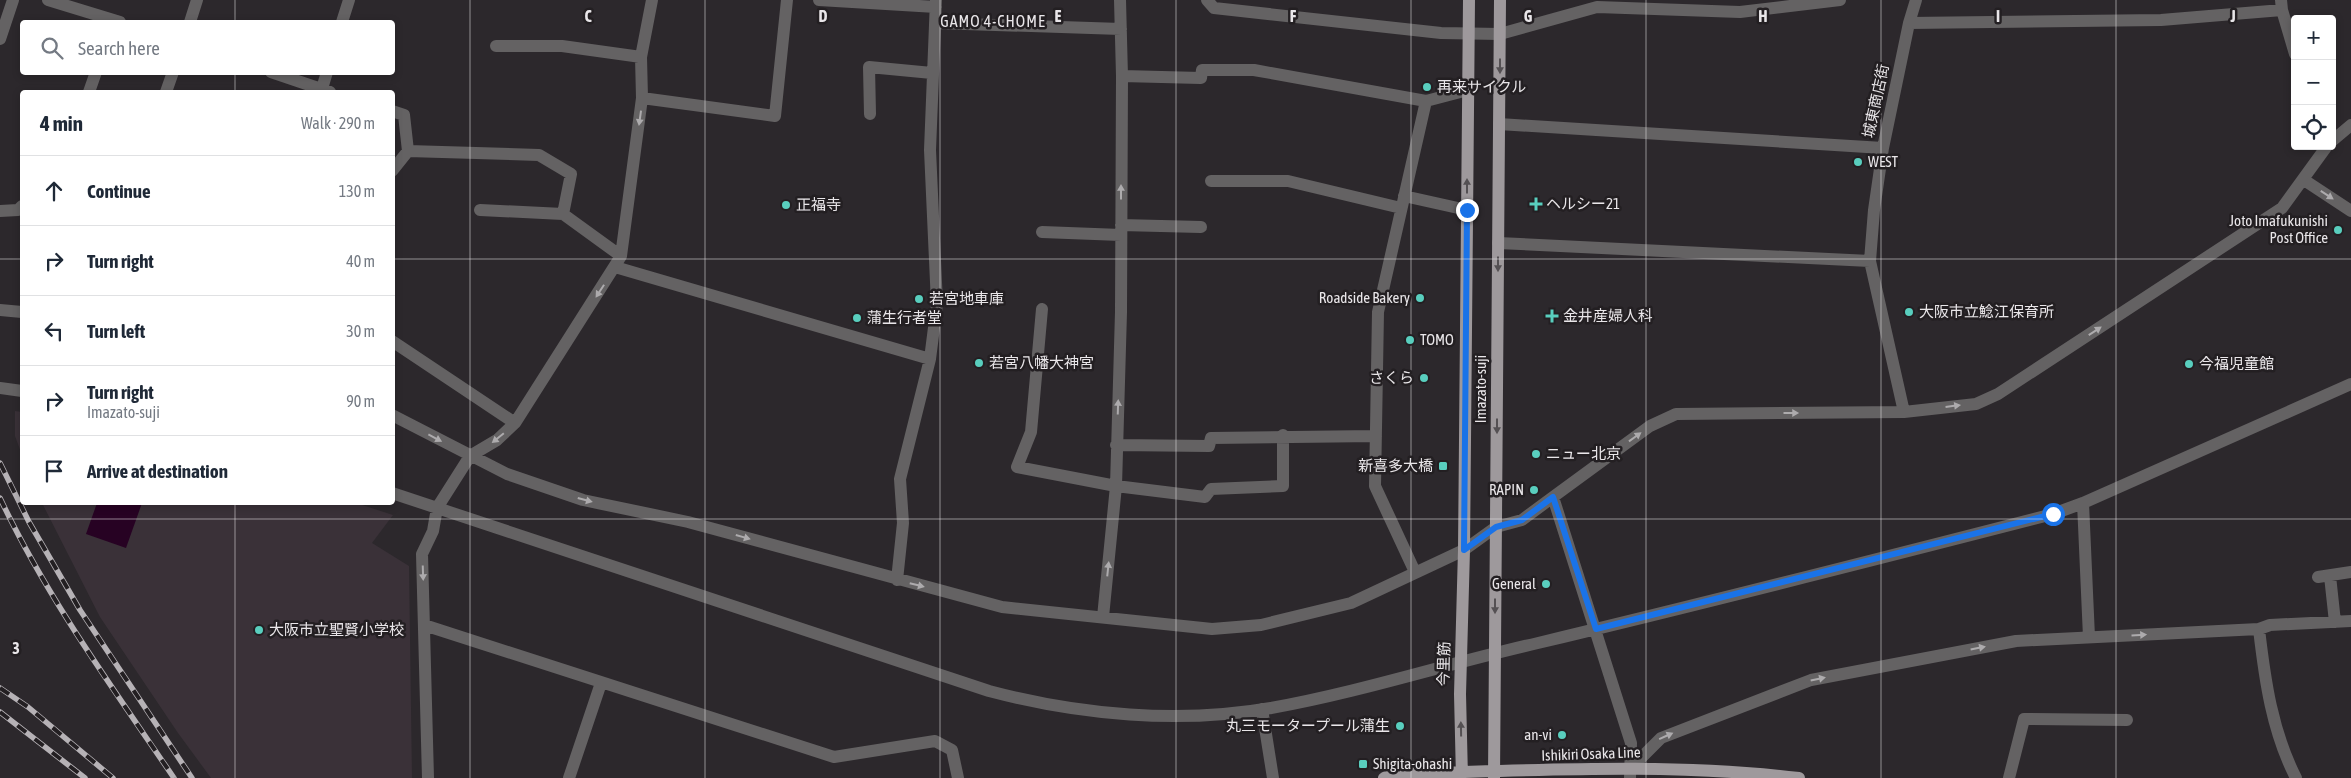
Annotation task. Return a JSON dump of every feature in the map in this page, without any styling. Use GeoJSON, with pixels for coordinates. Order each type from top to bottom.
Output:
{"type":"FeatureCollection","features":[{"type":"Feature","properties":{"kind":"main road","name":"Imazato-suji"},"geometry":{"type":"LineString","coordinates":[[1464,550],[1467,33],[1469,0]]}},
{"type":"Feature","properties":{"kind":"main road","name":"Imazato-suji"},"geometry":{"type":"LineString","coordinates":[[1494,775],[1500,0]]}},
{"type":"Feature","properties":{"kind":"main road","name":"今里筋"},"geometry":{"type":"LineString","coordinates":[[1461,775],[1461,662],[1464,550]]}},
{"type":"Feature","properties":{"kind":"main road","name":"Ishikiri Osaka Line"},"geometry":{"type":"LineString","coordinates":[[1384,778],[1392,774],[1630,773],[1697,769],[1800,778]]}},
{"type":"Feature","properties":{"kind":"street"},"geometry":{"type":"LineString","coordinates":[[0,39],[3,22],[13,0]]}},
{"type":"Feature","properties":{"kind":"street"},"geometry":{"type":"LineString","coordinates":[[48,0],[109,20]]}},
{"type":"Feature","properties":{"kind":"street"},"geometry":{"type":"LineString","coordinates":[[191,20],[197,0]]}},
{"type":"Feature","properties":{"kind":"street"},"geometry":{"type":"LineString","coordinates":[[343,20],[349,0]]}},
{"type":"Feature","properties":{"kind":"street"},"geometry":{"type":"LineString","coordinates":[[428,778],[422,554],[433,532],[437,508],[470,456],[497,440],[515,423],[618,261],[642,98],[641,57],[652,0]]}},
{"type":"Feature","properties":{"kind":"street"},"geometry":{"type":"LineString","coordinates":[[642,98],[775,116],[787,0]]}},
{"type":"Feature","properties":{"kind":"street"},"geometry":{"type":"LineString","coordinates":[[819,0],[936,3],[930,150],[937,304],[930,359],[900,478],[904,523],[897,580]]}},
{"type":"Feature","properties":{"kind":"street"},"geometry":{"type":"LineString","coordinates":[[1103,617],[1116,486],[1122,230],[1120,0]]}},
{"type":"Feature","properties":{"kind":"street"},"geometry":{"type":"LineString","coordinates":[[1207,0],[1214,8],[1467,33],[1500,34],[1597,7],[1680,5],[1740,12],[1840,0]]}},
{"type":"Feature","properties":{"kind":"street","name":"城東商店街"},"geometry":{"type":"LineString","coordinates":[[1904,412],[1870,261],[1874,210],[1883,148],[1909,23],[1916,0]]}},
{"type":"Feature","properties":{"kind":"street"},"geometry":{"type":"LineString","coordinates":[[1909,23],[2161,20],[2282,5],[2291,39]]}},
{"type":"Feature","properties":{"kind":"street"},"geometry":{"type":"LineString","coordinates":[[935,23],[1121,29]]}},
{"type":"Feature","properties":{"kind":"street"},"geometry":{"type":"LineString","coordinates":[[496,46],[562,46],[641,57]]}},
{"type":"Feature","properties":{"kind":"street"},"geometry":{"type":"LineString","coordinates":[[870,114],[869,67],[932,73]]}},
{"type":"Feature","properties":{"kind":"street"},"geometry":{"type":"LineString","coordinates":[[1122,76],[1201,78],[1202,70],[1254,70],[1426,101],[1468,90]]}},
{"type":"Feature","properties":{"kind":"street"},"geometry":{"type":"LineString","coordinates":[[90,90],[95,75]]}},
{"type":"Feature","properties":{"kind":"street"},"geometry":{"type":"LineString","coordinates":[[167,90],[172,75]]}},
{"type":"Feature","properties":{"kind":"street"},"geometry":{"type":"LineString","coordinates":[[279,75],[320,90]]}},
{"type":"Feature","properties":{"kind":"street"},"geometry":{"type":"LineString","coordinates":[[325,90],[328,75]]}},
{"type":"Feature","properties":{"kind":"street"},"geometry":{"type":"LineString","coordinates":[[1415,572],[1375,486],[1378,312],[1426,101]]}},
{"type":"Feature","properties":{"kind":"street"},"geometry":{"type":"LineString","coordinates":[[395,113],[404,115],[408,151],[395,167]]}},
{"type":"Feature","properties":{"kind":"street"},"geometry":{"type":"LineString","coordinates":[[1499,124],[1883,148]]}},
{"type":"Feature","properties":{"kind":"street"},"geometry":{"type":"LineString","coordinates":[[2336,138],[2351,125]]}},
{"type":"Feature","properties":{"kind":"street"},"geometry":{"type":"LineString","coordinates":[[395,417],[507,474],[583,500],[688,522],[1002,607],[1212,629],[1261,625],[1352,603],[1464,550],[1496,527],[1522,520],[1650,426],[1676,414],[1904,412],[1976,404],[1998,394],[2282,208],[2304,180],[2323,150]]}},
{"type":"Feature","properties":{"kind":"street"},"geometry":{"type":"LineString","coordinates":[[408,151],[538,154],[571,174],[563,214]]}},
{"type":"Feature","properties":{"kind":"street"},"geometry":{"type":"LineString","coordinates":[[2304,180],[2351,211]]}},
{"type":"Feature","properties":{"kind":"street"},"geometry":{"type":"LineString","coordinates":[[1211,181],[1288,181],[1403,202],[1467,210]]}},
{"type":"Feature","properties":{"kind":"street"},"geometry":{"type":"LineString","coordinates":[[0,210],[18,210],[20,208]]}},
{"type":"Feature","properties":{"kind":"street"},"geometry":{"type":"LineString","coordinates":[[480,210],[563,214],[618,261],[930,359]]}},
{"type":"Feature","properties":{"kind":"street"},"geometry":{"type":"LineString","coordinates":[[1042,232],[1201,226]]}},
{"type":"Feature","properties":{"kind":"street"},"geometry":{"type":"LineString","coordinates":[[1498,243],[1870,261]]}},
{"type":"Feature","properties":{"kind":"street"},"geometry":{"type":"LineString","coordinates":[[1042,309],[1031,432],[1017,467],[1116,486],[1205,497],[1211,489],[1283,486],[1283,436]]}},
{"type":"Feature","properties":{"kind":"street"},"geometry":{"type":"LineString","coordinates":[[0,310],[20,312]]}},
{"type":"Feature","properties":{"kind":"street"},"geometry":{"type":"LineString","coordinates":[[395,343],[515,423]]}},
{"type":"Feature","properties":{"kind":"street"},"geometry":{"type":"LineString","coordinates":[[395,494],[969,685],[1008,696],[1059,706],[1141,714],[1216,713],[1262,709],[1495,654],[2053,514],[2083,503],[2351,384]]}},
{"type":"Feature","properties":{"kind":"street"},"geometry":{"type":"LineString","coordinates":[[0,388],[20,391]]}},
{"type":"Feature","properties":{"kind":"street"},"geometry":{"type":"LineString","coordinates":[[1116,445],[1209,446],[1211,438],[1376,436]]}},
{"type":"Feature","properties":{"kind":"street"},"geometry":{"type":"LineString","coordinates":[[1553,497],[1631,743],[1630,773]]}},
{"type":"Feature","properties":{"kind":"street"},"geometry":{"type":"LineString","coordinates":[[2083,503],[2088,636]]}},
{"type":"Feature","properties":{"kind":"street"},"geometry":{"type":"LineString","coordinates":[[2334,622],[2324,577],[2351,572]]}},
{"type":"Feature","properties":{"kind":"street"},"geometry":{"type":"LineString","coordinates":[[1630,773],[1661,738],[1811,680],[2016,641],[2259,629],[2270,625],[2351,621]]}},
{"type":"Feature","properties":{"kind":"street"},"geometry":{"type":"LineString","coordinates":[[424,625],[834,757],[935,741],[952,750],[958,778]]}},
{"type":"Feature","properties":{"kind":"street"},"geometry":{"type":"LineString","coordinates":[[2259,629],[2268,699],[2284,752],[2296,778]]}},
{"type":"Feature","properties":{"kind":"street"},"geometry":{"type":"LineString","coordinates":[[569,778],[601,683]]}},
{"type":"Feature","properties":{"kind":"street"},"geometry":{"type":"LineString","coordinates":[[1262,709],[1273,778]]}},
{"type":"Feature","properties":{"kind":"street"},"geometry":{"type":"LineString","coordinates":[[2009,778],[2024,719],[2127,720]]}},
{"type":"Feature","properties":{"kind":"shaded area"},"geometry":{"type":"Polygon","coordinates":[[[15,411],[20,412],[20,450],[15,436],[15,411]]]}},
{"type":"Feature","properties":{"kind":"shaded area","name":"大阪市立聖賢小学校"},"geometry":{"type":"Polygon","coordinates":[[[43,505],[362,505],[393,515],[372,543],[409,566],[412,778],[211,778],[178,733],[100,617],[43,505]]]}},
{"type":"Feature","properties":{"kind":"shaded area"},"geometry":{"type":"Polygon","coordinates":[[[96,505],[141,505],[126,548],[86,534],[96,505]]]}},
{"type":"Feature","properties":{"kind":"railway"},"geometry":{"type":"LineString","coordinates":[[0,463],[20,504]]}},
{"type":"Feature","properties":{"kind":"railway"},"geometry":{"type":"LineString","coordinates":[[0,498],[18,535],[59,607],[174,778]]}},
{"type":"Feature","properties":{"kind":"railway"},"geometry":{"type":"LineString","coordinates":[[21,505],[80,610],[192,778]]}},
{"type":"Feature","properties":{"kind":"railway"},"geometry":{"type":"LineString","coordinates":[[0,688],[28,707],[113,778]]}},
{"type":"Feature","properties":{"kind":"railway"},"geometry":{"type":"LineString","coordinates":[[0,712],[85,778]]}},
{"type":"Feature","properties":{"kind":"place","name":"再来サイクル"},"geometry":{"type":"Point","coordinates":[1427,87]}},
{"type":"Feature","properties":{"kind":"place","name":"WEST"},"geometry":{"type":"Point","coordinates":[1858,162]}},
{"type":"Feature","properties":{"kind":"place","name":"ヘルシー21"},"geometry":{"type":"Point","coordinates":[1536,204]}},
{"type":"Feature","properties":{"kind":"place","name":"正福寺"},"geometry":{"type":"Point","coordinates":[786,205]}},
{"type":"Feature","properties":{"kind":"place","name":"Joto Imafukunishi Post Office"},"geometry":{"type":"Point","coordinates":[2338,230]}},
{"type":"Feature","properties":{"kind":"place","name":"Roadside Bakery"},"geometry":{"type":"Point","coordinates":[1420,298]}},
{"type":"Feature","properties":{"kind":"place","name":"若宮地車庫"},"geometry":{"type":"Point","coordinates":[919,299]}},
{"type":"Feature","properties":{"kind":"place","name":"大阪市立鯰江保育所"},"geometry":{"type":"Point","coordinates":[1909,312]}},
{"type":"Feature","properties":{"kind":"place","name":"金井産婦人科"},"geometry":{"type":"Point","coordinates":[1552,316]}},
{"type":"Feature","properties":{"kind":"place","name":"蒲生行者堂"},"geometry":{"type":"Point","coordinates":[857,318]}},
{"type":"Feature","properties":{"kind":"place","name":"TOMO"},"geometry":{"type":"Point","coordinates":[1410,340]}},
{"type":"Feature","properties":{"kind":"place","name":"若宮八幡大神宮"},"geometry":{"type":"Point","coordinates":[979,363]}},
{"type":"Feature","properties":{"kind":"place","name":"今福児童館"},"geometry":{"type":"Point","coordinates":[2189,364]}},
{"type":"Feature","properties":{"kind":"place","name":"さくら"},"geometry":{"type":"Point","coordinates":[1424,378]}},
{"type":"Feature","properties":{"kind":"place","name":"ニュー北京"},"geometry":{"type":"Point","coordinates":[1536,454]}},
{"type":"Feature","properties":{"kind":"place","name":"新喜多大橋"},"geometry":{"type":"Point","coordinates":[1443,466]}},
{"type":"Feature","properties":{"kind":"place","name":"RAPIN"},"geometry":{"type":"Point","coordinates":[1534,490]}},
{"type":"Feature","properties":{"kind":"place","name":"General"},"geometry":{"type":"Point","coordinates":[1546,584]}},
{"type":"Feature","properties":{"kind":"place","name":"大阪市立聖賢小学校"},"geometry":{"type":"Point","coordinates":[259,630]}},
{"type":"Feature","properties":{"kind":"place","name":"丸三モータープール蒲生"},"geometry":{"type":"Point","coordinates":[1400,726]}},
{"type":"Feature","properties":{"kind":"place","name":"an-vi"},"geometry":{"type":"Point","coordinates":[1562,735]}},
{"type":"Feature","properties":{"kind":"place","name":"Shigita-ohashi"},"geometry":{"type":"Point","coordinates":[1363,764]}},
{"type":"Feature","properties":{"kind":"district","name":"GAMO 4-CHOME"},"geometry":{"type":"Point","coordinates":[993,21]}},
{"type":"Feature","properties":{"kind":"route"},"geometry":{"type":"LineString","coordinates":[[1467,210],[1464,550],[1496,527],[1522,520],[1553,497],[1596,629],[1789,582],[2053,514]]}}]}
